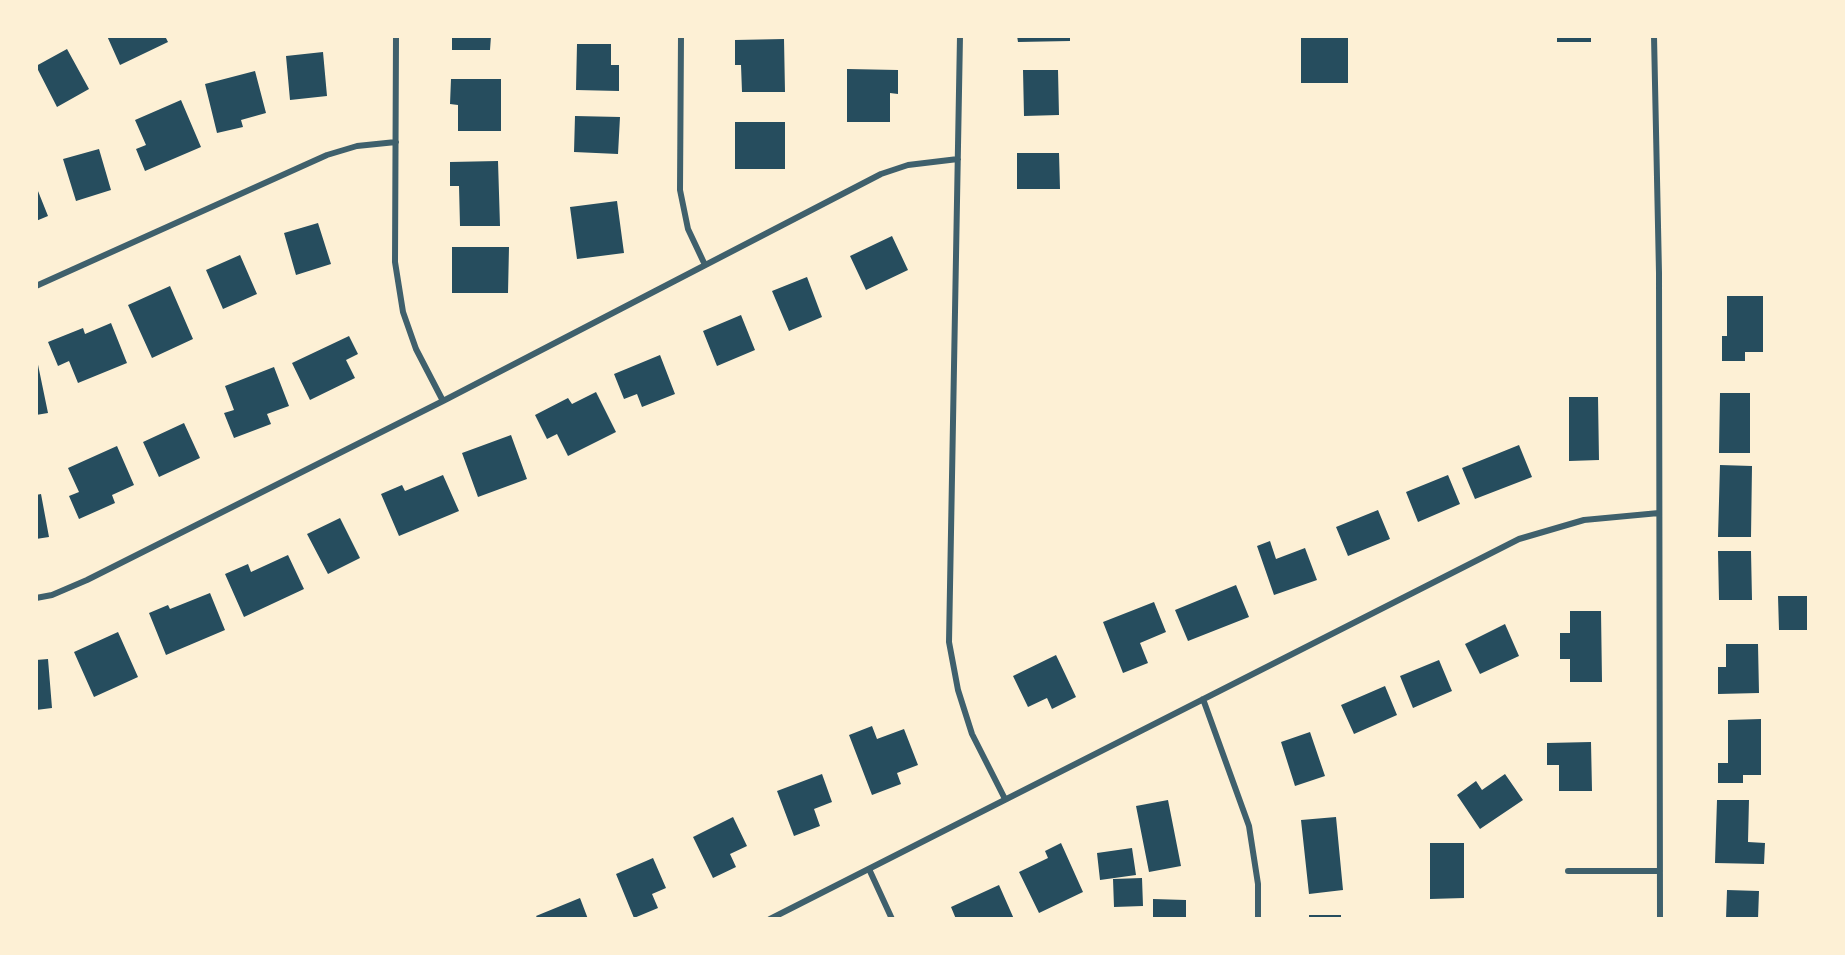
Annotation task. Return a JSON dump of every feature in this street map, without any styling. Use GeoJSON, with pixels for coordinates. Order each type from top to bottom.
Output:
{"type":"FeatureCollection","features":[{"type":"Feature","properties":{"kind":"street"},"geometry":{"type":"LineString","coordinates":[[396,36],[395,262],[403,312],[416,349],[443,401]]}},
{"type":"Feature","properties":{"kind":"street"},"geometry":{"type":"LineString","coordinates":[[681,36],[681,190],[688,229],[705,265]]}},
{"type":"Feature","properties":{"kind":"street"},"geometry":{"type":"LineString","coordinates":[[960,36],[949,642],[958,690],[972,734],[1005,799]]}},
{"type":"Feature","properties":{"kind":"street"},"geometry":{"type":"LineString","coordinates":[[1654,36],[1659,273],[1660,919]]}},
{"type":"Feature","properties":{"kind":"street"},"geometry":{"type":"LineString","coordinates":[[36,286],[327,155],[357,146],[396,142]]}},
{"type":"Feature","properties":{"kind":"street"},"geometry":{"type":"LineString","coordinates":[[36,598],[52,595],[87,580],[443,401],[881,174],[908,165],[958,159]]}},
{"type":"Feature","properties":{"kind":"street"},"geometry":{"type":"LineString","coordinates":[[770,919],[1519,539],[1584,520],[1659,513]]}},
{"type":"Feature","properties":{"kind":"street"},"geometry":{"type":"LineString","coordinates":[[1203,699],[1249,826],[1258,884],[1258,919]]}},
{"type":"Feature","properties":{"kind":"street"},"geometry":{"type":"LineString","coordinates":[[869,869],[892,919]]}},
{"type":"Feature","properties":{"kind":"street"},"geometry":{"type":"LineString","coordinates":[[1568,872],[1660,871]]}},
{"type":"Feature","properties":{"kind":"building"},"geometry":{"type":"Polygon","coordinates":[[[107,36],[165,36],[168,42],[120,65],[107,36]]]}},
{"type":"Feature","properties":{"kind":"building"},"geometry":{"type":"Polygon","coordinates":[[[452,36],[491,36],[490,50],[452,50],[452,36]]]}},
{"type":"Feature","properties":{"kind":"building"},"geometry":{"type":"Polygon","coordinates":[[[1017,36],[1070,36],[1070,41],[1018,42],[1017,36]]]}},
{"type":"Feature","properties":{"kind":"building"},"geometry":{"type":"Polygon","coordinates":[[[1301,36],[1348,36],[1348,83],[1301,83],[1301,36]]]}},
{"type":"Feature","properties":{"kind":"building"},"geometry":{"type":"Polygon","coordinates":[[[1557,36],[1591,36],[1591,42],[1557,42],[1557,36]]]}},
{"type":"Feature","properties":{"kind":"building"},"geometry":{"type":"Polygon","coordinates":[[[784,39],[785,92],[742,92],[741,65],[735,65],[735,40],[784,39]]]}},
{"type":"Feature","properties":{"kind":"building"},"geometry":{"type":"Polygon","coordinates":[[[577,44],[611,44],[611,65],[619,65],[619,91],[576,90],[577,44]]]}},
{"type":"Feature","properties":{"kind":"building"},"geometry":{"type":"Polygon","coordinates":[[[67,49],[89,89],[57,107],[36,66],[67,49]]]}},
{"type":"Feature","properties":{"kind":"building"},"geometry":{"type":"Polygon","coordinates":[[[323,52],[327,96],[290,100],[286,56],[323,52]]]}},
{"type":"Feature","properties":{"kind":"building"},"geometry":{"type":"Polygon","coordinates":[[[847,69],[898,70],[898,94],[890,93],[890,122],[847,122],[847,69]]]}},
{"type":"Feature","properties":{"kind":"building"},"geometry":{"type":"Polygon","coordinates":[[[1023,70],[1058,70],[1059,115],[1024,116],[1023,70]]]}},
{"type":"Feature","properties":{"kind":"building"},"geometry":{"type":"Polygon","coordinates":[[[255,71],[266,113],[241,120],[243,127],[217,133],[205,84],[255,71]]]}},
{"type":"Feature","properties":{"kind":"building"},"geometry":{"type":"Polygon","coordinates":[[[451,79],[501,79],[501,131],[458,131],[458,105],[450,104],[451,79]]]}},
{"type":"Feature","properties":{"kind":"building"},"geometry":{"type":"Polygon","coordinates":[[[181,100],[201,147],[145,171],[136,149],[146,145],[135,120],[181,100]]]}},
{"type":"Feature","properties":{"kind":"building"},"geometry":{"type":"Polygon","coordinates":[[[575,116],[620,117],[618,154],[574,152],[575,116]]]}},
{"type":"Feature","properties":{"kind":"building"},"geometry":{"type":"Polygon","coordinates":[[[735,122],[785,122],[785,169],[735,169],[735,122]]]}},
{"type":"Feature","properties":{"kind":"building"},"geometry":{"type":"Polygon","coordinates":[[[99,149],[111,190],[76,201],[63,159],[99,149]]]}},
{"type":"Feature","properties":{"kind":"building"},"geometry":{"type":"Polygon","coordinates":[[[1017,153],[1059,153],[1060,189],[1017,189],[1017,153]]]}},
{"type":"Feature","properties":{"kind":"building"},"geometry":{"type":"Polygon","coordinates":[[[498,161],[500,226],[460,226],[459,186],[450,186],[450,162],[498,161]]]}},
{"type":"Feature","properties":{"kind":"building"},"geometry":{"type":"Polygon","coordinates":[[[36,186],[48,216],[36,221],[36,186]]]}},
{"type":"Feature","properties":{"kind":"building"},"geometry":{"type":"Polygon","coordinates":[[[617,201],[624,253],[577,259],[570,207],[617,201]]]}},
{"type":"Feature","properties":{"kind":"building"},"geometry":{"type":"Polygon","coordinates":[[[318,223],[331,264],[296,275],[284,233],[318,223]]]}},
{"type":"Feature","properties":{"kind":"building"},"geometry":{"type":"Polygon","coordinates":[[[892,236],[908,270],[866,290],[850,256],[892,236]]]}},
{"type":"Feature","properties":{"kind":"building"},"geometry":{"type":"Polygon","coordinates":[[[452,247],[509,247],[508,293],[452,293],[452,247]]]}},
{"type":"Feature","properties":{"kind":"building"},"geometry":{"type":"Polygon","coordinates":[[[240,255],[257,294],[223,309],[206,270],[240,255]]]}},
{"type":"Feature","properties":{"kind":"building"},"geometry":{"type":"Polygon","coordinates":[[[807,277],[822,317],[789,331],[772,291],[807,277]]]}},
{"type":"Feature","properties":{"kind":"building"},"geometry":{"type":"Polygon","coordinates":[[[170,286],[193,339],[152,358],[128,305],[170,286]]]}},
{"type":"Feature","properties":{"kind":"building"},"geometry":{"type":"Polygon","coordinates":[[[1727,296],[1763,296],[1763,352],[1745,352],[1745,361],[1722,361],[1722,336],[1727,336],[1727,296]]]}},
{"type":"Feature","properties":{"kind":"building"},"geometry":{"type":"Polygon","coordinates":[[[741,315],[755,350],[717,366],[703,331],[741,315]]]}},
{"type":"Feature","properties":{"kind":"building"},"geometry":{"type":"Polygon","coordinates":[[[111,323],[127,363],[78,383],[69,361],[58,366],[48,342],[83,328],[85,334],[111,323]]]}},
{"type":"Feature","properties":{"kind":"building"},"geometry":{"type":"Polygon","coordinates":[[[349,336],[358,354],[346,360],[355,378],[310,400],[292,363],[349,336]]]}},
{"type":"Feature","properties":{"kind":"building"},"geometry":{"type":"Polygon","coordinates":[[[36,355],[48,413],[36,415],[36,355]]]}},
{"type":"Feature","properties":{"kind":"building"},"geometry":{"type":"Polygon","coordinates":[[[660,355],[675,394],[642,407],[637,394],[624,399],[614,374],[660,355]]]}},
{"type":"Feature","properties":{"kind":"building"},"geometry":{"type":"Polygon","coordinates":[[[274,367],[289,406],[267,414],[271,424],[234,438],[224,413],[234,410],[225,386],[274,367]]]}},
{"type":"Feature","properties":{"kind":"building"},"geometry":{"type":"Polygon","coordinates":[[[596,392],[616,432],[568,456],[557,434],[547,439],[535,415],[568,398],[572,404],[596,392]]]}},
{"type":"Feature","properties":{"kind":"building"},"geometry":{"type":"Polygon","coordinates":[[[1720,393],[1750,393],[1750,453],[1719,453],[1720,393]]]}},
{"type":"Feature","properties":{"kind":"building"},"geometry":{"type":"Polygon","coordinates":[[[1569,397],[1598,397],[1599,460],[1569,461],[1569,397]]]}},
{"type":"Feature","properties":{"kind":"building"},"geometry":{"type":"Polygon","coordinates":[[[184,423],[200,458],[159,477],[143,442],[184,423]]]}},
{"type":"Feature","properties":{"kind":"building"},"geometry":{"type":"Polygon","coordinates":[[[511,435],[527,479],[478,497],[462,453],[511,435]]]}},
{"type":"Feature","properties":{"kind":"building"},"geometry":{"type":"Polygon","coordinates":[[[1519,445],[1532,477],[1475,499],[1462,468],[1519,445]]]}},
{"type":"Feature","properties":{"kind":"building"},"geometry":{"type":"Polygon","coordinates":[[[117,446],[134,485],[112,495],[115,503],[79,519],[69,496],[79,492],[68,468],[117,446]]]}},
{"type":"Feature","properties":{"kind":"building"},"geometry":{"type":"Polygon","coordinates":[[[1720,465],[1752,466],[1751,537],[1718,537],[1720,465]]]}},
{"type":"Feature","properties":{"kind":"building"},"geometry":{"type":"Polygon","coordinates":[[[443,475],[459,511],[399,536],[381,494],[402,485],[405,491],[443,475]]]}},
{"type":"Feature","properties":{"kind":"building"},"geometry":{"type":"Polygon","coordinates":[[[1448,475],[1460,504],[1418,522],[1406,492],[1448,475]]]}},
{"type":"Feature","properties":{"kind":"building"},"geometry":{"type":"Polygon","coordinates":[[[41,494],[49,537],[36,539],[36,495],[41,494]]]}},
{"type":"Feature","properties":{"kind":"building"},"geometry":{"type":"Polygon","coordinates":[[[1378,510],[1390,539],[1348,556],[1336,527],[1378,510]]]}},
{"type":"Feature","properties":{"kind":"building"},"geometry":{"type":"Polygon","coordinates":[[[340,518],[360,558],[328,574],[307,534],[340,518]]]}},
{"type":"Feature","properties":{"kind":"building"},"geometry":{"type":"Polygon","coordinates":[[[1270,541],[1276,559],[1305,548],[1317,580],[1274,595],[1257,546],[1270,541]]]}},
{"type":"Feature","properties":{"kind":"building"},"geometry":{"type":"Polygon","coordinates":[[[1718,551],[1751,551],[1752,600],[1719,600],[1718,551]]]}},
{"type":"Feature","properties":{"kind":"building"},"geometry":{"type":"Polygon","coordinates":[[[288,555],[304,589],[244,617],[225,574],[248,564],[251,572],[288,555]]]}},
{"type":"Feature","properties":{"kind":"building"},"geometry":{"type":"Polygon","coordinates":[[[1236,585],[1249,617],[1188,641],[1175,610],[1236,585]]]}},
{"type":"Feature","properties":{"kind":"building"},"geometry":{"type":"Polygon","coordinates":[[[210,593],[225,630],[166,655],[149,613],[168,605],[170,609],[210,593]]]}},
{"type":"Feature","properties":{"kind":"building"},"geometry":{"type":"Polygon","coordinates":[[[1778,596],[1809,596],[1809,630],[1779,630],[1778,596]]]}},
{"type":"Feature","properties":{"kind":"building"},"geometry":{"type":"Polygon","coordinates":[[[1154,602],[1166,632],[1140,643],[1148,663],[1123,673],[1103,622],[1154,602]]]}},
{"type":"Feature","properties":{"kind":"building"},"geometry":{"type":"Polygon","coordinates":[[[1570,611],[1601,611],[1602,682],[1570,682],[1570,659],[1560,659],[1560,633],[1570,633],[1570,611]]]}},
{"type":"Feature","properties":{"kind":"building"},"geometry":{"type":"Polygon","coordinates":[[[1505,624],[1519,656],[1480,674],[1465,644],[1505,624]]]}},
{"type":"Feature","properties":{"kind":"building"},"geometry":{"type":"Polygon","coordinates":[[[118,632],[138,677],[94,697],[74,652],[118,632]]]}},
{"type":"Feature","properties":{"kind":"building"},"geometry":{"type":"Polygon","coordinates":[[[1726,644],[1758,644],[1759,693],[1718,694],[1718,667],[1726,667],[1726,644]]]}},
{"type":"Feature","properties":{"kind":"building"},"geometry":{"type":"Polygon","coordinates":[[[1056,655],[1076,697],[1052,709],[1047,698],[1028,707],[1013,676],[1056,655]]]}},
{"type":"Feature","properties":{"kind":"building"},"geometry":{"type":"Polygon","coordinates":[[[48,659],[52,708],[36,710],[36,660],[48,659]]]}},
{"type":"Feature","properties":{"kind":"building"},"geometry":{"type":"Polygon","coordinates":[[[1439,660],[1452,691],[1413,708],[1400,676],[1439,660]]]}},
{"type":"Feature","properties":{"kind":"building"},"geometry":{"type":"Polygon","coordinates":[[[1385,686],[1397,715],[1354,734],[1341,705],[1385,686]]]}},
{"type":"Feature","properties":{"kind":"building"},"geometry":{"type":"Polygon","coordinates":[[[1761,719],[1761,775],[1743,775],[1743,783],[1718,783],[1718,763],[1728,763],[1728,720],[1761,719]]]}},
{"type":"Feature","properties":{"kind":"building"},"geometry":{"type":"Polygon","coordinates":[[[872,726],[877,739],[904,729],[918,765],[897,773],[901,784],[872,795],[849,735],[872,726]]]}},
{"type":"Feature","properties":{"kind":"building"},"geometry":{"type":"Polygon","coordinates":[[[1310,732],[1325,776],[1295,786],[1281,742],[1310,732]]]}},
{"type":"Feature","properties":{"kind":"building"},"geometry":{"type":"Polygon","coordinates":[[[1591,742],[1592,791],[1559,791],[1559,765],[1547,765],[1547,743],[1591,742]]]}},
{"type":"Feature","properties":{"kind":"building"},"geometry":{"type":"Polygon","coordinates":[[[822,774],[832,802],[814,809],[820,826],[794,836],[777,791],[822,774]]]}},
{"type":"Feature","properties":{"kind":"building"},"geometry":{"type":"Polygon","coordinates":[[[1505,774],[1523,800],[1480,829],[1457,795],[1476,781],[1482,790],[1505,774]]]}},
{"type":"Feature","properties":{"kind":"building"},"geometry":{"type":"Polygon","coordinates":[[[1168,800],[1181,866],[1149,872],[1136,806],[1168,800]]]}},
{"type":"Feature","properties":{"kind":"building"},"geometry":{"type":"Polygon","coordinates":[[[1717,800],[1749,800],[1748,842],[1765,843],[1764,864],[1715,863],[1717,800]]]}},
{"type":"Feature","properties":{"kind":"building"},"geometry":{"type":"Polygon","coordinates":[[[733,817],[747,846],[730,854],[736,867],[713,878],[693,837],[733,817]]]}},
{"type":"Feature","properties":{"kind":"building"},"geometry":{"type":"Polygon","coordinates":[[[1336,817],[1343,890],[1309,894],[1301,820],[1336,817]]]}},
{"type":"Feature","properties":{"kind":"building"},"geometry":{"type":"Polygon","coordinates":[[[1061,843],[1083,892],[1039,913],[1019,872],[1048,858],[1045,851],[1061,843]]]}},
{"type":"Feature","properties":{"kind":"building"},"geometry":{"type":"Polygon","coordinates":[[[1430,843],[1464,843],[1464,898],[1430,899],[1430,843]]]}},
{"type":"Feature","properties":{"kind":"building"},"geometry":{"type":"Polygon","coordinates":[[[1132,848],[1136,875],[1100,880],[1097,853],[1132,848]]]}},
{"type":"Feature","properties":{"kind":"building"},"geometry":{"type":"Polygon","coordinates":[[[653,858],[666,888],[652,894],[658,908],[634,918],[616,874],[653,858]]]}},
{"type":"Feature","properties":{"kind":"building"},"geometry":{"type":"Polygon","coordinates":[[[1142,878],[1143,906],[1114,907],[1113,879],[1142,878]]]}},
{"type":"Feature","properties":{"kind":"building"},"geometry":{"type":"Polygon","coordinates":[[[999,885],[1014,919],[956,919],[951,907],[999,885]]]}},
{"type":"Feature","properties":{"kind":"building"},"geometry":{"type":"Polygon","coordinates":[[[1727,890],[1759,891],[1758,919],[1726,919],[1727,890]]]}},
{"type":"Feature","properties":{"kind":"building"},"geometry":{"type":"Polygon","coordinates":[[[580,898],[588,919],[538,919],[536,916],[580,898]]]}},
{"type":"Feature","properties":{"kind":"building"},"geometry":{"type":"Polygon","coordinates":[[[1153,899],[1186,900],[1186,919],[1153,919],[1153,899]]]}},
{"type":"Feature","properties":{"kind":"building"},"geometry":{"type":"Polygon","coordinates":[[[1309,915],[1341,915],[1341,919],[1309,919],[1309,915]]]}}]}
